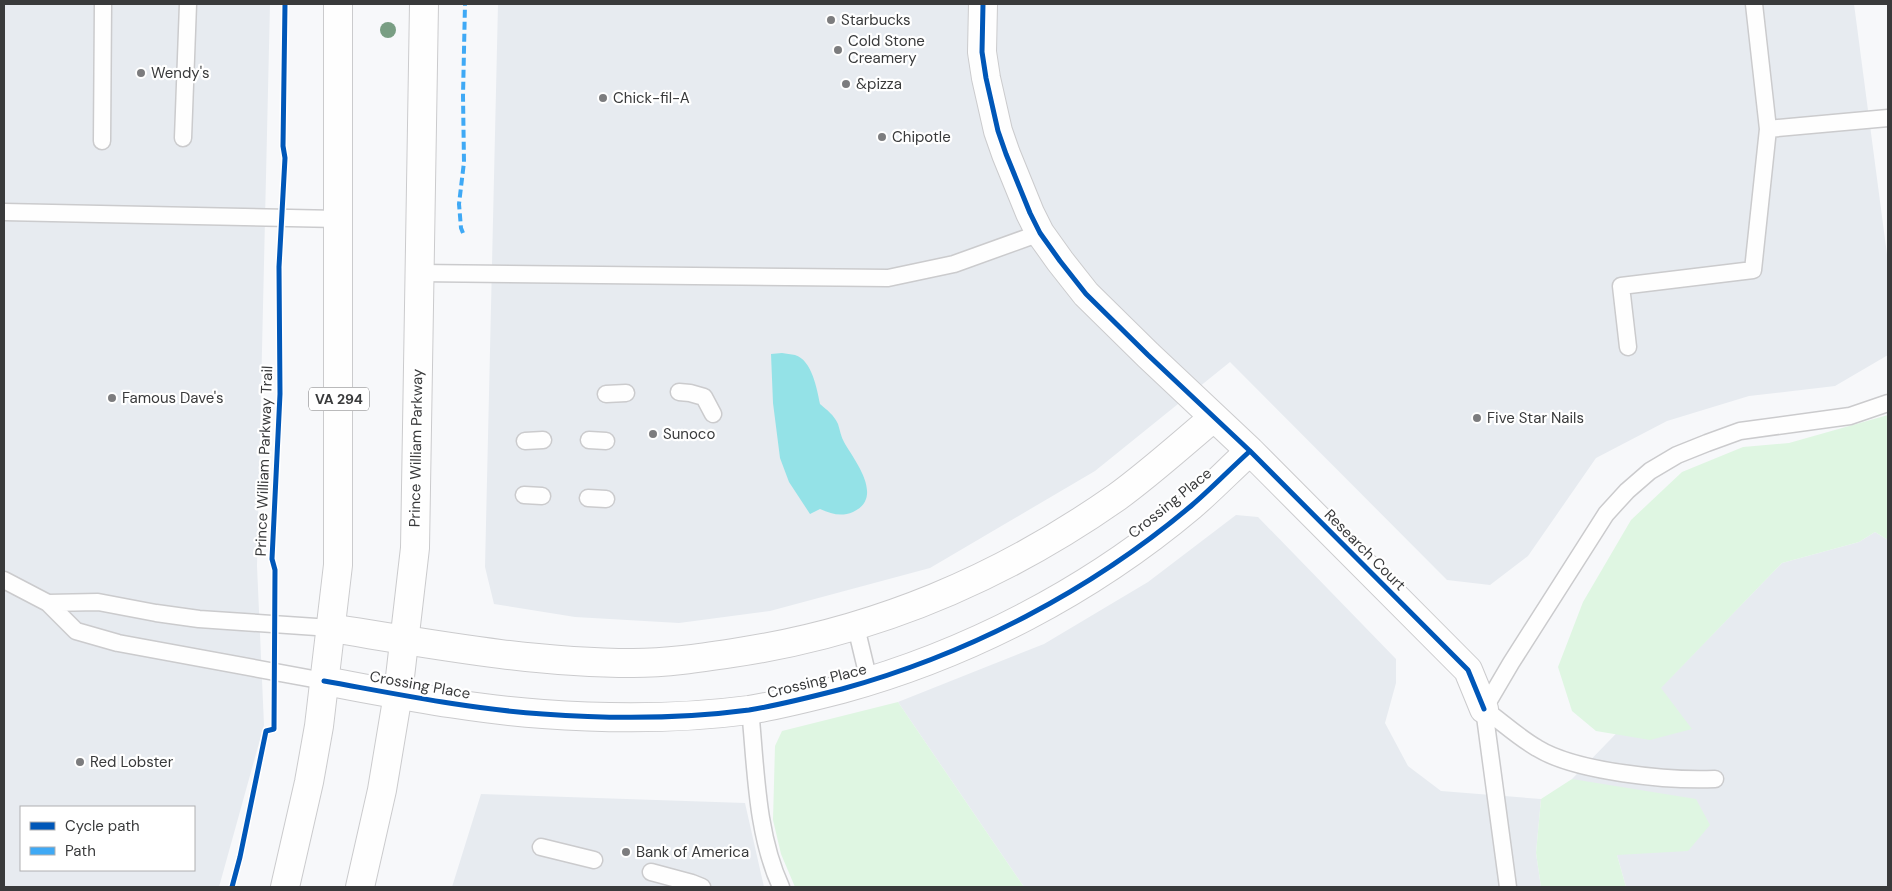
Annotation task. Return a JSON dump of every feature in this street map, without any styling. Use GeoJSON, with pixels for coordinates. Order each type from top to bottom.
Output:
{"type":"FeatureCollection","features":[{"type":"Feature","properties":{"kind":"main road","name":"VA 294"},"geometry":{"type":"LineString","coordinates":[[285,887],[309,782],[338,565],[338,4]]}},
{"type":"Feature","properties":{"kind":"main road","name":"Prince William Parkway"},"geometry":{"type":"LineString","coordinates":[[360,887],[382,790],[398,694],[415,548],[418,273],[424,4]]}},
{"type":"Feature","properties":{"kind":"main road"},"geometry":{"type":"LineString","coordinates":[[331,628],[464,649],[570,660],[661,662],[767,648],[807,640],[856,627],[940,596],[989,574],[1039,547],[1120,495],[1213,418],[1086,294],[1040,233],[1010,165],[998,131],[982,52],[983,4]]}},
{"type":"Feature","properties":{"kind":"main road","name":"Research Court"},"geometry":{"type":"LineString","coordinates":[[1213,418],[1250,451],[1468,670],[1484,710]]}},
{"type":"Feature","properties":{"kind":"main road","name":"Crossing Place"},"geometry":{"type":"LineString","coordinates":[[324,681],[477,708],[544,714],[657,717],[695,715],[750,709],[812,697],[869,681],[957,650],[1080,586],[1190,506],[1250,451]]}},
{"type":"Feature","properties":{"kind":"lane"},"geometry":{"type":"LineString","coordinates":[[102,141],[103,4]]}},
{"type":"Feature","properties":{"kind":"lane"},"geometry":{"type":"LineString","coordinates":[[183,138],[188,4]]}},
{"type":"Feature","properties":{"kind":"lane"},"geometry":{"type":"LineString","coordinates":[[1628,347],[1621,286],[1753,270],[1768,130],[1754,4]]}},
{"type":"Feature","properties":{"kind":"lane"},"geometry":{"type":"LineString","coordinates":[[1768,130],[1888,118]]}},
{"type":"Feature","properties":{"kind":"lane"},"geometry":{"type":"LineString","coordinates":[[4,212],[338,219]]}},
{"type":"Feature","properties":{"kind":"lane"},"geometry":{"type":"LineString","coordinates":[[418,273],[888,278],[954,264],[1040,233]]}},
{"type":"Feature","properties":{"kind":"lane"},"geometry":{"type":"LineString","coordinates":[[679,392],[704,397],[713,414]]}},
{"type":"Feature","properties":{"kind":"lane"},"geometry":{"type":"LineString","coordinates":[[606,394],[626,393]]}},
{"type":"Feature","properties":{"kind":"lane"},"geometry":{"type":"LineString","coordinates":[[1508,887],[1484,710],[1511,663],[1606,514],[1627,491],[1650,471],[1677,455],[1740,431],[1850,416],[1888,403]]}},
{"type":"Feature","properties":{"kind":"lane"},"geometry":{"type":"LineString","coordinates":[[525,441],[543,440]]}},
{"type":"Feature","properties":{"kind":"lane"},"geometry":{"type":"LineString","coordinates":[[589,440],[606,441]]}},
{"type":"Feature","properties":{"kind":"lane"},"geometry":{"type":"LineString","coordinates":[[524,495],[542,496]]}},
{"type":"Feature","properties":{"kind":"lane"},"geometry":{"type":"LineString","coordinates":[[588,498],[606,499]]}},
{"type":"Feature","properties":{"kind":"lane"},"geometry":{"type":"LineString","coordinates":[[4,580],[48,603],[76,631],[118,643],[324,681]]}},
{"type":"Feature","properties":{"kind":"lane"},"geometry":{"type":"LineString","coordinates":[[48,603],[98,602],[199,619],[331,628]]}},
{"type":"Feature","properties":{"kind":"lane"},"geometry":{"type":"LineString","coordinates":[[856,627],[869,681]]}},
{"type":"Feature","properties":{"kind":"lane"},"geometry":{"type":"LineString","coordinates":[[750,709],[759,806],[768,857],[781,887]]}},
{"type":"Feature","properties":{"kind":"lane"},"geometry":{"type":"LineString","coordinates":[[1484,710],[1538,749],[1578,765],[1623,773],[1715,780]]}},
{"type":"Feature","properties":{"kind":"lane"},"geometry":{"type":"LineString","coordinates":[[541,848],[594,860]]}},
{"type":"Feature","properties":{"kind":"lane"},"geometry":{"type":"LineString","coordinates":[[651,872],[702,887]]}},
{"type":"Feature","properties":{"kind":"shaded area"},"geometry":{"type":"Polygon","coordinates":[[[4,4],[270,4],[257,566],[264,725],[219,887],[4,887],[4,4]]]}},
{"type":"Feature","properties":{"kind":"shaded area"},"geometry":{"type":"Polygon","coordinates":[[[498,4],[1854,4],[1888,262],[1888,355],[1835,386],[1749,396],[1667,421],[1596,458],[1528,556],[1490,585],[1447,580],[1230,362],[1095,471],[930,568],[770,611],[679,623],[575,617],[494,604],[485,567],[498,4]]]}},
{"type":"Feature","properties":{"kind":"shaded area"},"geometry":{"type":"Polygon","coordinates":[[[1236,515],[1258,517],[1396,659],[1396,683],[1385,723],[1408,766],[1441,791],[1541,799],[1536,853],[1541,887],[1024,887],[898,702],[1044,644],[1148,582],[1236,515]]]}},
{"type":"Feature","properties":{"kind":"shaded area"},"geometry":{"type":"Polygon","coordinates":[[[1875,532],[1888,540],[1888,887],[1626,887],[1617,855],[1572,779],[1782,563],[1859,542],[1875,532]]]}},
{"type":"Feature","properties":{"kind":"shaded area"},"geometry":{"type":"Polygon","coordinates":[[[481,794],[745,803],[764,887],[452,887],[481,794]]]}},
{"type":"Feature","properties":{"kind":"green space"},"geometry":{"type":"Polygon","coordinates":[[[1888,415],[1888,540],[1875,532],[1859,542],[1782,563],[1661,688],[1692,729],[1650,740],[1596,731],[1572,711],[1558,667],[1583,602],[1631,520],[1682,472],[1743,447],[1789,443],[1888,415]]]}},
{"type":"Feature","properties":{"kind":"green space"},"geometry":{"type":"Polygon","coordinates":[[[898,702],[1024,887],[795,887],[781,854],[773,820],[775,746],[782,731],[898,702]]]}},
{"type":"Feature","properties":{"kind":"green space"},"geometry":{"type":"Polygon","coordinates":[[[1572,779],[1696,799],[1710,825],[1688,851],[1617,855],[1626,887],[1541,887],[1536,853],[1541,799],[1572,779]]]}},
{"type":"Feature","properties":{"kind":"water"},"geometry":{"type":"Polygon","coordinates":[[[771,354],[795,355],[806,363],[813,376],[820,404],[838,424],[843,440],[860,468],[867,488],[866,497],[862,505],[853,512],[836,514],[820,509],[810,514],[789,482],[780,458],[773,403],[771,354]]]}},
{"type":"Feature","properties":{"kind":"marked path"},"geometry":{"type":"LineString","coordinates":[[463,233],[459,204],[464,162],[465,4]]}},
{"type":"Feature","properties":{"kind":"cycle path","name":"Prince William Parkway Trail"},"geometry":{"type":"LineString","coordinates":[[232,887],[266,731],[274,729],[275,570],[272,559],[280,394],[279,267],[285,158],[283,146],[285,4]]}},
{"type":"Feature","properties":{"kind":"cycle path"},"geometry":{"type":"LineString","coordinates":[[983,4],[982,52],[998,131],[1030,213],[1040,233],[1086,294],[1250,451],[1468,670],[1484,709]]}},
{"type":"Feature","properties":{"kind":"cycle path"},"geometry":{"type":"LineString","coordinates":[[324,681],[488,709],[594,717],[672,717],[723,713],[761,708],[807,698],[889,675],[936,658],[982,638],[1070,592],[1112,566],[1152,537],[1191,506],[1250,451]]}},
{"type":"Feature","properties":{"kind":"place","name":"Starbucks"},"geometry":{"type":"Point","coordinates":[831,20]}},
{"type":"Feature","properties":{"kind":"place","name":"Cold Stone Creamery"},"geometry":{"type":"Point","coordinates":[838,50]}},
{"type":"Feature","properties":{"kind":"place","name":"Wendy's"},"geometry":{"type":"Point","coordinates":[141,73]}},
{"type":"Feature","properties":{"kind":"place","name":"&pizza"},"geometry":{"type":"Point","coordinates":[846,84]}},
{"type":"Feature","properties":{"kind":"place","name":"Chick-fil-A"},"geometry":{"type":"Point","coordinates":[603,98]}},
{"type":"Feature","properties":{"kind":"place","name":"Chipotle"},"geometry":{"type":"Point","coordinates":[882,137]}},
{"type":"Feature","properties":{"kind":"place","name":"Famous Dave's"},"geometry":{"type":"Point","coordinates":[112,398]}},
{"type":"Feature","properties":{"kind":"place","name":"Five Star Nails"},"geometry":{"type":"Point","coordinates":[1477,418]}},
{"type":"Feature","properties":{"kind":"place","name":"Sunoco"},"geometry":{"type":"Point","coordinates":[653,434]}},
{"type":"Feature","properties":{"kind":"place","name":"Red Lobster"},"geometry":{"type":"Point","coordinates":[80,762]}},
{"type":"Feature","properties":{"kind":"place","name":"Bank of America"},"geometry":{"type":"Point","coordinates":[626,852]}}]}
